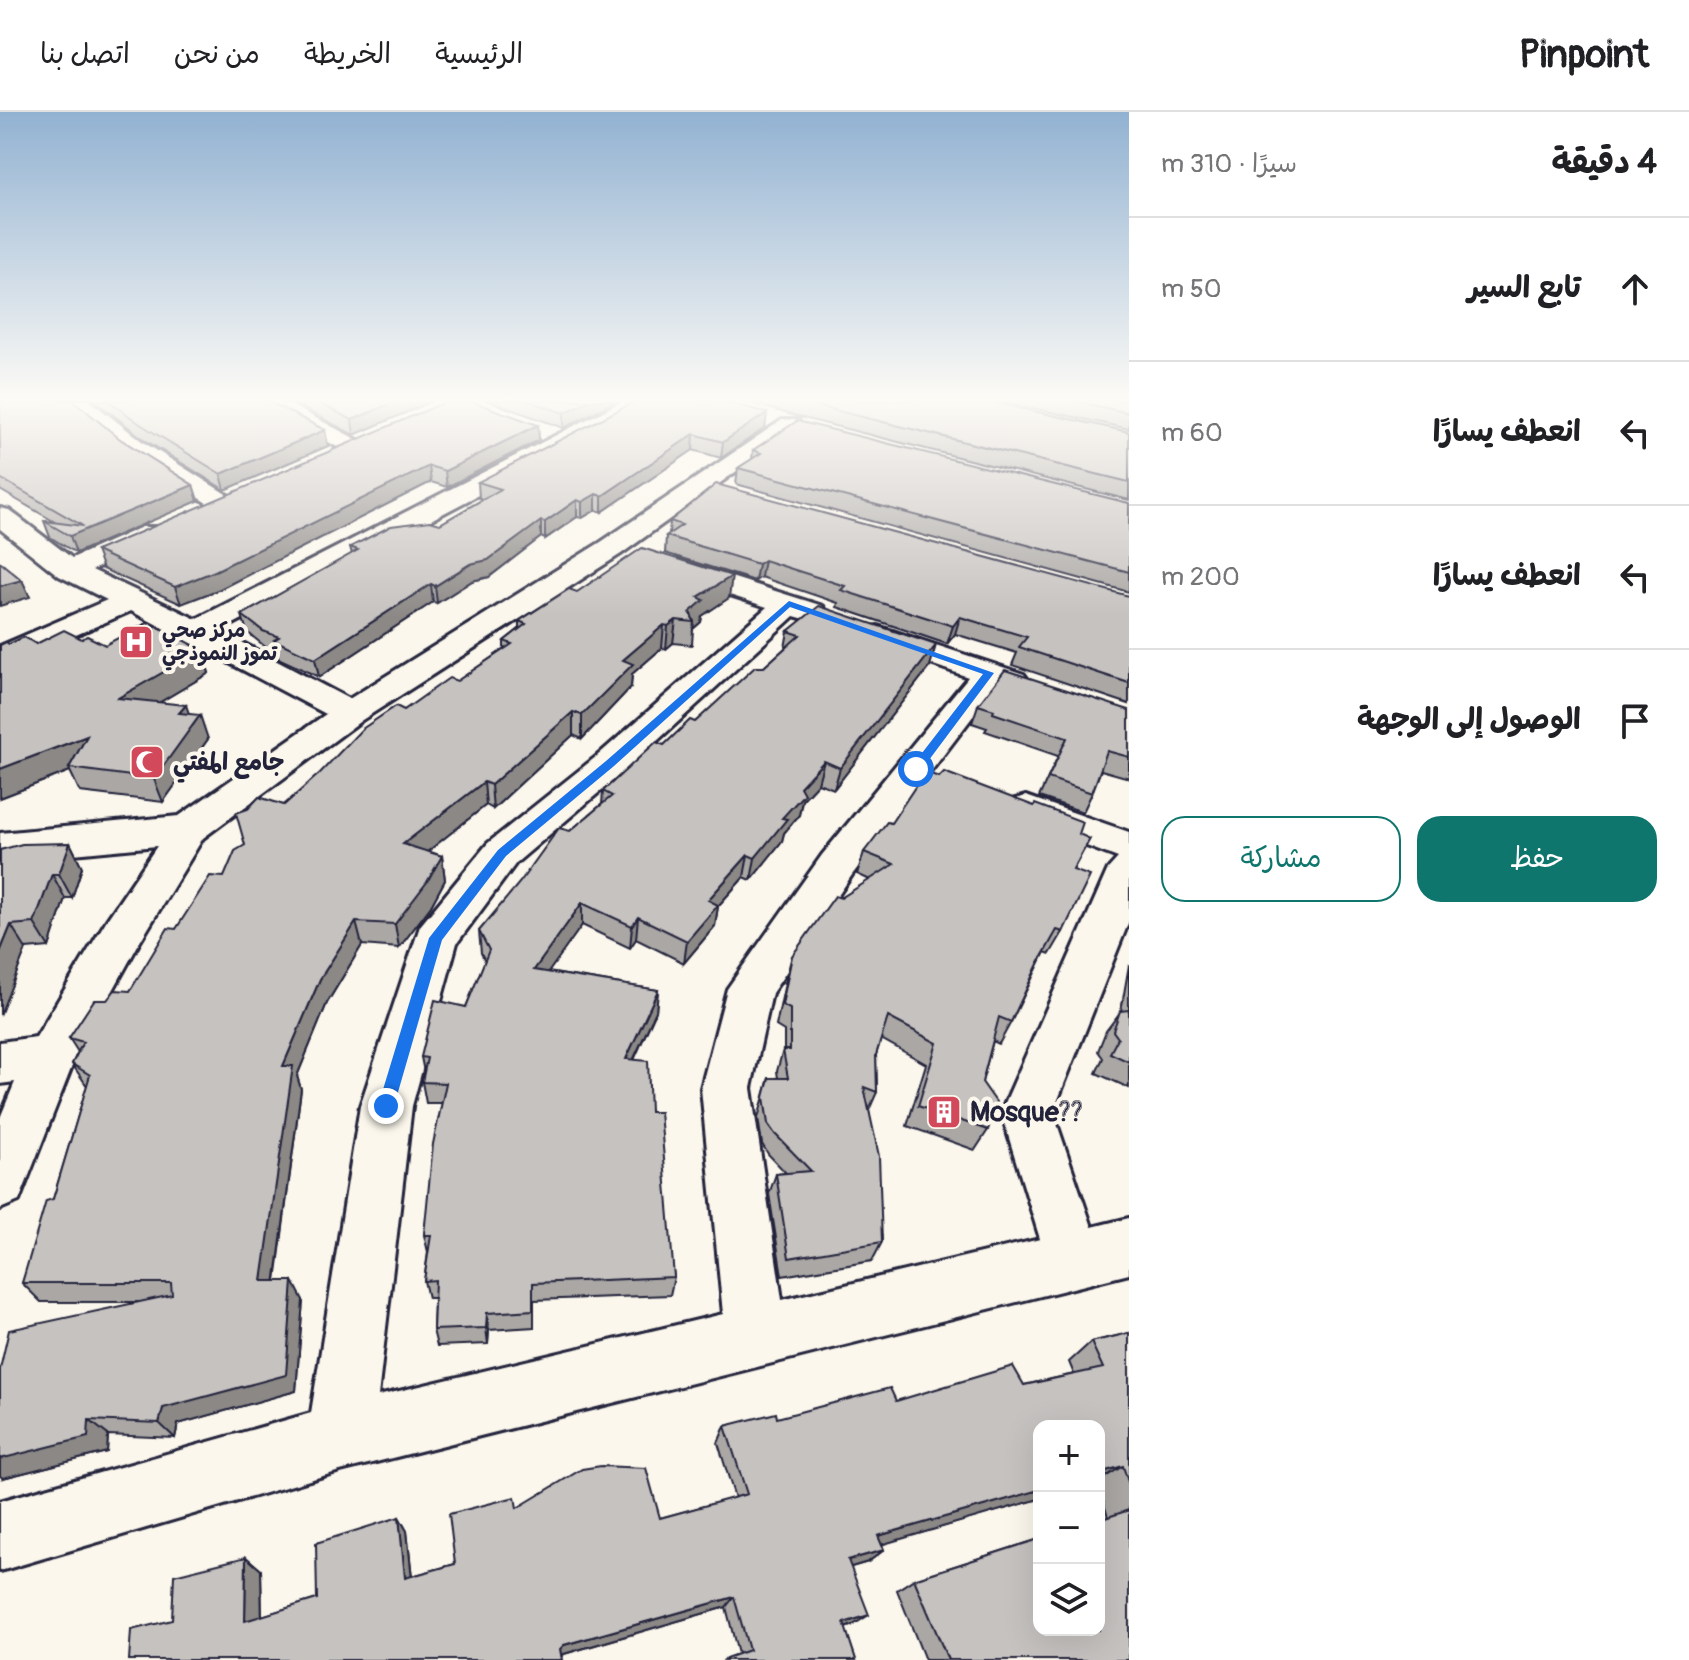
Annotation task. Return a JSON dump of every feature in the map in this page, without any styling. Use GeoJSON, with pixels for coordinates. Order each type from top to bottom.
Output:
{"type":"FeatureCollection","features":[{"type":"Feature","properties":{"kind":"street"},"geometry":{"type":"LineString","coordinates":[[175,472],[222,502]]}},
{"type":"Feature","properties":{"kind":"street"},"geometry":{"type":"LineString","coordinates":[[196,631],[497,472]]}},
{"type":"Feature","properties":{"kind":"street"},"geometry":{"type":"LineString","coordinates":[[0,1183],[51,1056],[122,933],[189,829],[350,713],[636,556],[737,472]]}},
{"type":"Feature","properties":{"kind":"street"},"geometry":{"type":"LineString","coordinates":[[69,570],[251,490]]}},
{"type":"Feature","properties":{"kind":"street"},"geometry":{"type":"LineString","coordinates":[[0,516],[69,570],[196,631],[350,713]]}},
{"type":"Feature","properties":{"kind":"street"},"geometry":{"type":"LineString","coordinates":[[636,556],[789,604],[1045,692]]}},
{"type":"Feature","properties":{"kind":"street"},"geometry":{"type":"LineString","coordinates":[[0,658],[132,600]]}},
{"type":"Feature","properties":{"kind":"street"},"geometry":{"type":"LineString","coordinates":[[340,1438],[386,1106],[436,938],[502,853],[610,764],[789,604]]}},
{"type":"Feature","properties":{"kind":"street"},"geometry":{"type":"LineString","coordinates":[[756,1335],[726,1088],[750,989],[837,865],[930,774],[989,673]]}},
{"type":"Feature","properties":{"kind":"street"},"geometry":{"type":"LineString","coordinates":[[987,795],[1129,847]]}},
{"type":"Feature","properties":{"kind":"street"},"geometry":{"type":"LineString","coordinates":[[0,847],[189,829]]}},
{"type":"Feature","properties":{"kind":"street"},"geometry":{"type":"LineString","coordinates":[[0,1536],[340,1438],[1102,1253],[1027,1112],[1129,869]]}},
{"type":"Feature","properties":{"kind":"street"},"geometry":{"type":"LineString","coordinates":[[0,1063],[51,1056]]}},
{"type":"Feature","properties":{"kind":"building"},"geometry":{"type":"Polygon","coordinates":[[[0,472],[173,472],[193,485],[70,536],[44,521],[83,526],[0,478],[0,472]]]}},
{"type":"Feature","properties":{"kind":"building"},"geometry":{"type":"Polygon","coordinates":[[[281,472],[416,472],[215,571],[175,587],[96,551],[281,472]]]}},
{"type":"Feature","properties":{"kind":"building"},"geometry":{"type":"Polygon","coordinates":[[[497,472],[637,472],[602,496],[596,494],[582,502],[577,500],[545,522],[541,521],[488,560],[470,564],[435,586],[431,584],[315,659],[274,640],[279,637],[263,631],[242,615],[358,550],[350,547],[391,526],[430,521],[440,524],[501,489],[478,482],[497,472]]]}},
{"type":"Feature","properties":{"kind":"building"},"geometry":{"type":"Polygon","coordinates":[[[754,472],[1004,472],[1129,503],[1129,572],[754,472]]]}},
{"type":"Feature","properties":{"kind":"building"},"geometry":{"type":"Polygon","coordinates":[[[1089,472],[1129,472],[1129,482],[1089,472]]]}},
{"type":"Feature","properties":{"kind":"building"},"geometry":{"type":"Polygon","coordinates":[[[716,484],[1129,596],[1129,683],[1019,647],[1027,637],[960,617],[953,626],[841,590],[845,586],[764,560],[758,564],[666,536],[682,525],[670,521],[716,484]]]}},
{"type":"Feature","properties":{"kind":"building"},"geometry":{"type":"Polygon","coordinates":[[[642,548],[732,576],[698,597],[704,600],[690,612],[694,622],[676,620],[668,626],[664,625],[623,660],[633,664],[582,715],[573,712],[491,785],[484,782],[403,844],[442,856],[427,882],[395,924],[356,922],[320,979],[283,1066],[293,1066],[262,1281],[293,1281],[286,1375],[163,1408],[159,1423],[89,1420],[88,1437],[0,1459],[0,1369],[9,1330],[172,1295],[171,1283],[22,1283],[46,1201],[53,1199],[90,1075],[72,1064],[83,1042],[69,1038],[94,1000],[107,1000],[115,990],[130,991],[168,928],[176,929],[210,876],[224,877],[235,851],[245,845],[236,813],[248,809],[259,797],[284,805],[362,729],[396,706],[404,710],[449,678],[457,681],[512,644],[504,641],[526,624],[519,621],[569,589],[577,592],[642,548]]]}},
{"type":"Feature","properties":{"kind":"building"},"geometry":{"type":"Polygon","coordinates":[[[0,562],[22,580],[0,586],[0,562]]]}},
{"type":"Feature","properties":{"kind":"building"},"geometry":{"type":"Polygon","coordinates":[[[819,606],[936,645],[840,768],[824,761],[800,787],[804,794],[782,818],[787,819],[755,858],[748,855],[708,900],[718,905],[687,941],[638,917],[632,926],[582,903],[534,970],[658,990],[626,1059],[648,1061],[650,1112],[660,1112],[674,1277],[533,1283],[533,1310],[487,1313],[486,1328],[433,1330],[435,1280],[424,1281],[431,1235],[424,1235],[433,1144],[446,1083],[422,1082],[427,1058],[421,1057],[435,1000],[466,1007],[489,950],[479,931],[559,828],[570,831],[612,796],[603,791],[656,742],[664,745],[690,720],[695,722],[755,667],[764,667],[800,635],[788,631],[819,606]]]}},
{"type":"Feature","properties":{"kind":"building"},"geometry":{"type":"Polygon","coordinates":[[[149,622],[202,650],[118,698],[186,705],[179,713],[200,715],[154,779],[69,768],[87,736],[0,769],[0,645],[24,637],[36,644],[64,630],[105,645],[149,622]]]}},
{"type":"Feature","properties":{"kind":"building"},"geometry":{"type":"Polygon","coordinates":[[[1005,670],[1129,710],[1129,757],[1107,751],[1092,793],[1048,778],[1067,738],[978,705],[1005,670]]]}},
{"type":"Feature","properties":{"kind":"building"},"geometry":{"type":"Polygon","coordinates":[[[925,772],[939,777],[944,772],[1083,822],[1079,834],[1090,839],[1073,870],[1090,876],[1063,932],[1057,930],[1038,964],[1011,1022],[999,1017],[982,1082],[996,1102],[988,1130],[918,1106],[937,1043],[888,1017],[876,1055],[877,1092],[864,1087],[879,1156],[882,1242],[789,1258],[776,1174],[811,1171],[768,1124],[764,1097],[769,1078],[788,1078],[783,1050],[790,1050],[790,1009],[782,1005],[792,956],[835,896],[841,898],[894,864],[864,852],[887,822],[891,823],[925,772]]]}},
{"type":"Feature","properties":{"kind":"building"},"geometry":{"type":"Polygon","coordinates":[[[70,843],[59,874],[52,874],[34,923],[11,925],[0,952],[0,850],[22,844],[70,843]]]}},
{"type":"Feature","properties":{"kind":"building"},"geometry":{"type":"Polygon","coordinates":[[[1129,1010],[1129,1062],[1110,1053],[1118,1038],[1113,1031],[1120,1011],[1129,1010]]]}},
{"type":"Feature","properties":{"kind":"building"},"geometry":{"type":"Polygon","coordinates":[[[1129,1333],[1129,1485],[1123,1466],[1105,1471],[1105,1420],[1033,1420],[1033,1492],[878,1536],[884,1550],[848,1560],[869,1615],[844,1623],[856,1660],[727,1660],[749,1650],[734,1597],[564,1645],[560,1649],[562,1660],[129,1660],[131,1630],[172,1620],[174,1575],[246,1557],[245,1621],[317,1599],[316,1543],[399,1517],[405,1578],[455,1564],[449,1514],[515,1497],[517,1508],[582,1469],[601,1466],[646,1468],[660,1518],[747,1494],[725,1426],[776,1413],[777,1418],[890,1388],[896,1401],[1013,1366],[1024,1385],[1103,1368],[1091,1342],[1129,1333]]]}},
{"type":"Feature","properties":{"kind":"building"},"geometry":{"type":"Polygon","coordinates":[[[1129,1510],[1129,1660],[948,1660],[914,1579],[1033,1541],[1033,1636],[1105,1636],[1105,1518],[1129,1510]]]}},
{"type":"Feature","properties":{"kind":"place","name":"مركز صحي تموز النموذجي"},"geometry":{"type":"Point","coordinates":[136,642]}},
{"type":"Feature","properties":{"kind":"place","name":"جامع المفتي"},"geometry":{"type":"Point","coordinates":[147,762]}},
{"type":"Feature","properties":{"kind":"place","name":"Mosque??"},"geometry":{"type":"Point","coordinates":[944,1112]}},
{"type":"Feature","properties":{"kind":"route"},"geometry":{"type":"LineString","coordinates":[[386,1106],[436,938],[502,853],[610,764],[789,604],[989,673],[916,769]]}}]}
